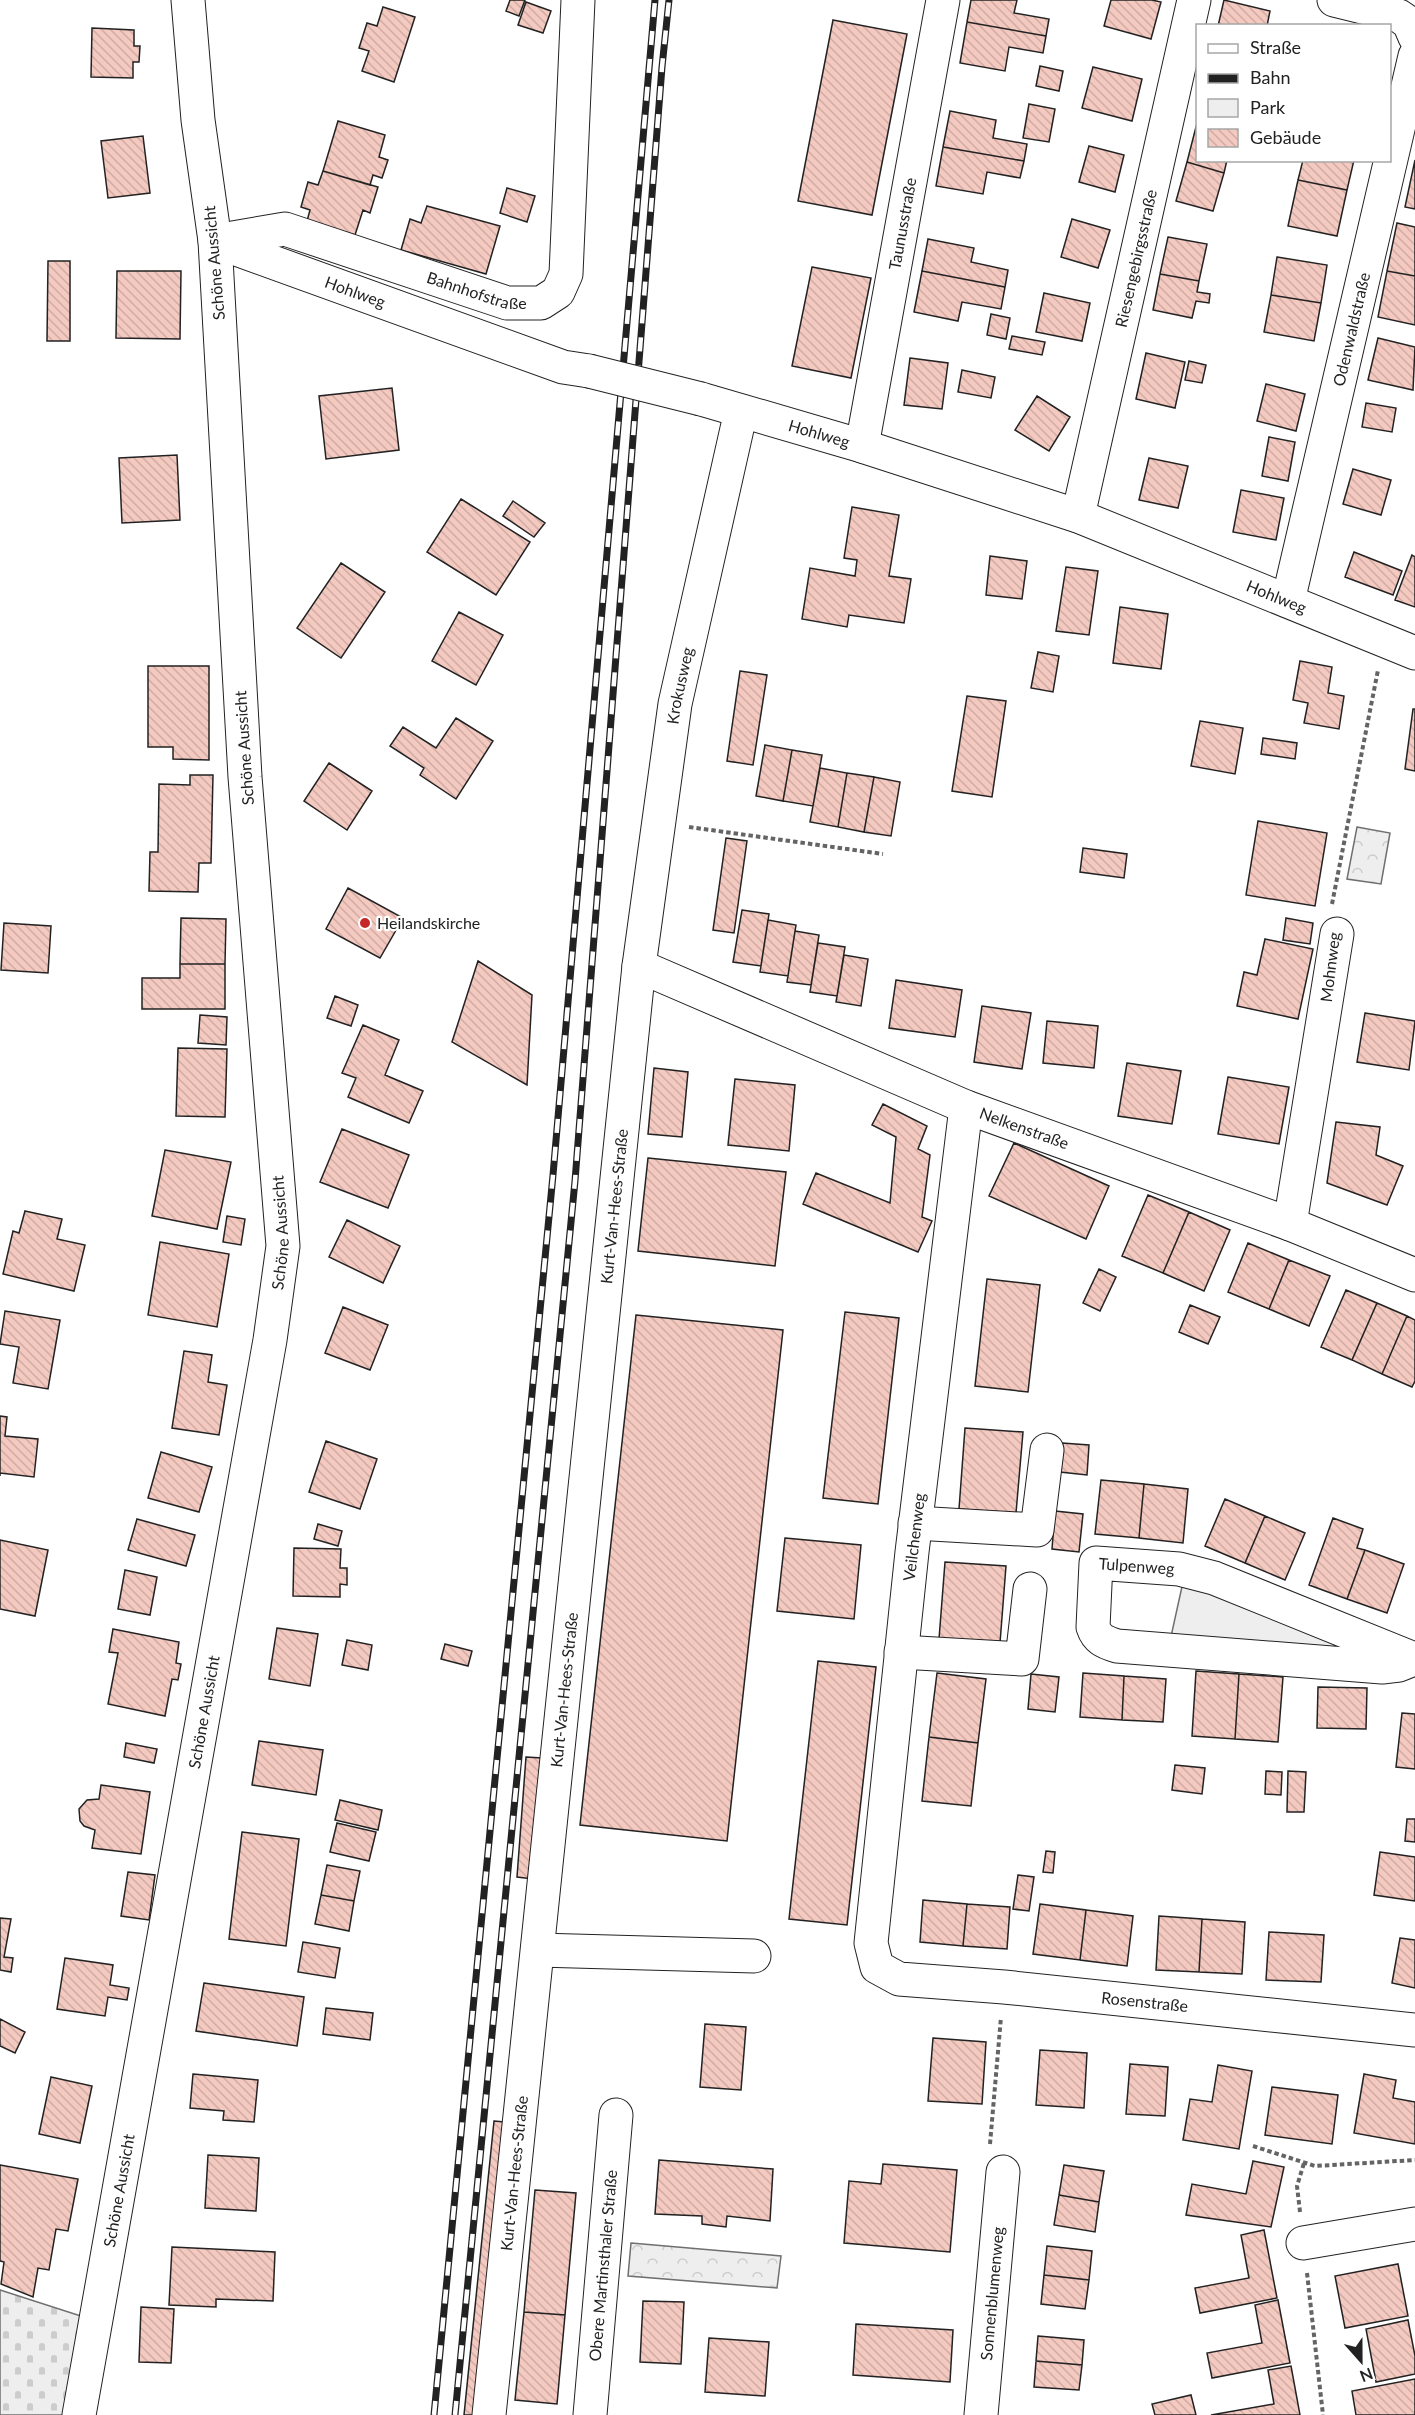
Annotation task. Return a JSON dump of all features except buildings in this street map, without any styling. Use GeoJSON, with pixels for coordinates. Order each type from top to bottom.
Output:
{"type":"FeatureCollection","features":[{"type":"Feature","properties":{"kind":"street","name":"Schöne Aussicht"},"geometry":{"type":"LineString","coordinates":[[79,2415],[270,1340],[283,1246],[245,777],[215,241],[198,120],[188,0]]}},
{"type":"Feature","properties":{"kind":"street","name":"Bahnhofstraße"},"geometry":{"type":"LineString","coordinates":[[215,241],[285,229],[507,303],[541,303],[558,292],[566,274],[578,0]]}},
{"type":"Feature","properties":{"kind":"street","name":"Taunusstraße"},"geometry":{"type":"LineString","coordinates":[[862,446],[943,0]]}},
{"type":"Feature","properties":{"kind":"street","name":"Riesengebirgsstraße"},"geometry":{"type":"LineString","coordinates":[[1078,516],[1194,0]]}},
{"type":"Feature","properties":{"kind":"street"},"geometry":{"type":"LineString","coordinates":[[1350,2],[1399,16],[1410,23],[1415,37]]}},
{"type":"Feature","properties":{"kind":"street","name":"Odenwaldstraße"},"geometry":{"type":"LineString","coordinates":[[1391,159],[1415,56]]}},
{"type":"Feature","properties":{"kind":"street","name":"Odenwaldstraße"},"geometry":{"type":"LineString","coordinates":[[1288,601],[1390,162]]}},
{"type":"Feature","properties":{"kind":"street","name":"Hohlweg"},"geometry":{"type":"LineString","coordinates":[[215,241],[563,367],[589,371],[701,399],[862,446],[1078,516],[1415,653]]}},
{"type":"Feature","properties":{"kind":"street","name":"Krokusweg"},"geometry":{"type":"LineString","coordinates":[[639,966],[675,704],[741,411]]}},
{"type":"Feature","properties":{"kind":"street","name":"Mohnweg"},"geometry":{"type":"LineString","coordinates":[[1290,1224],[1337,934]]}},
{"type":"Feature","properties":{"kind":"street","name":"Nelkenstraße"},"geometry":{"type":"LineString","coordinates":[[639,966],[966,1107],[1290,1224],[1415,1275]]}},
{"type":"Feature","properties":{"kind":"street","name":"Kurt-Van-Hees-Straße"},"geometry":{"type":"LineString","coordinates":[[489,2415],[639,966]]}},
{"type":"Feature","properties":{"kind":"street","name":"Veilchenweg"},"geometry":{"type":"LineString","coordinates":[[877,1967],[871,1942],[901,1652],[966,1107]]}},
{"type":"Feature","properties":{"kind":"street"},"geometry":{"type":"LineString","coordinates":[[915,1523],[1037,1530],[1047,1450]]}},
{"type":"Feature","properties":{"kind":"street","name":"Tulpenweg"},"geometry":{"type":"LineString","coordinates":[[1096,1563],[1196,1572],[1415,1659],[1399,1665],[1382,1667],[1117,1646],[1104,1642],[1096,1636],[1093,1627],[1096,1563]]}},
{"type":"Feature","properties":{"kind":"street"},"geometry":{"type":"LineString","coordinates":[[901,1652],[1022,1659],[1030,1589]]}},
{"type":"Feature","properties":{"kind":"street"},"geometry":{"type":"LineString","coordinates":[[538,1950],[754,1956]]}},
{"type":"Feature","properties":{"kind":"street","name":"Rosenstraße"},"geometry":{"type":"LineString","coordinates":[[877,1967],[899,1979],[1004,1987],[1415,2030]]}},
{"type":"Feature","properties":{"kind":"street","name":"Obere Martinsthaler Straße"},"geometry":{"type":"LineString","coordinates":[[590,2415],[616,2115]]}},
{"type":"Feature","properties":{"kind":"street","name":"Sonnenblumenweg"},"geometry":{"type":"LineString","coordinates":[[981,2415],[1003,2172]]}},
{"type":"Feature","properties":{"kind":"street"},"geometry":{"type":"LineString","coordinates":[[1303,2243],[1415,2224]]}},
{"type":"Feature","properties":{"kind":"path","name":"Mohnweg"},"geometry":{"type":"LineString","coordinates":[[1337,934],[1331,910],[1383,640]]}},
{"type":"Feature","properties":{"kind":"path"},"geometry":{"type":"LineString","coordinates":[[659,823],[883,854]]}},
{"type":"Feature","properties":{"kind":"path"},"geometry":{"type":"LineString","coordinates":[[1003,2172],[990,2146],[1004,1987]]}},
{"type":"Feature","properties":{"kind":"path"},"geometry":{"type":"LineString","coordinates":[[1252,2146],[1314,2166],[1415,2160]]}},
{"type":"Feature","properties":{"kind":"path"},"geometry":{"type":"LineString","coordinates":[[1304,2163],[1297,2186],[1323,2415]]}},
{"type":"Feature","properties":{"kind":"green space"},"geometry":{"type":"Polygon","coordinates":[[[1357,827],[1390,833],[1381,884],[1347,879],[1357,827]]]}},
{"type":"Feature","properties":{"kind":"green space"},"geometry":{"type":"Polygon","coordinates":[[[1183,1582],[1383,1657],[1170,1641],[1183,1582]]]}},
{"type":"Feature","properties":{"kind":"green space"},"geometry":{"type":"Polygon","coordinates":[[[631,2243],[781,2256],[777,2288],[628,2276],[631,2243]]]}},
{"type":"Feature","properties":{"kind":"green space"},"geometry":{"type":"Polygon","coordinates":[[[0,2290],[84,2317],[66,2415],[0,2415],[0,2290]]]}},
{"type":"Feature","properties":{"kind":"railway"},"geometry":{"type":"LineString","coordinates":[[434,2415],[553,1175],[655,0]]}},
{"type":"Feature","properties":{"kind":"railway"},"geometry":{"type":"LineString","coordinates":[[455,2415],[575,1181],[669,0]]}},
{"type":"Feature","properties":{"kind":"place","name":"Heilandskirche"},"geometry":{"type":"Point","coordinates":[365,923]}}]}
